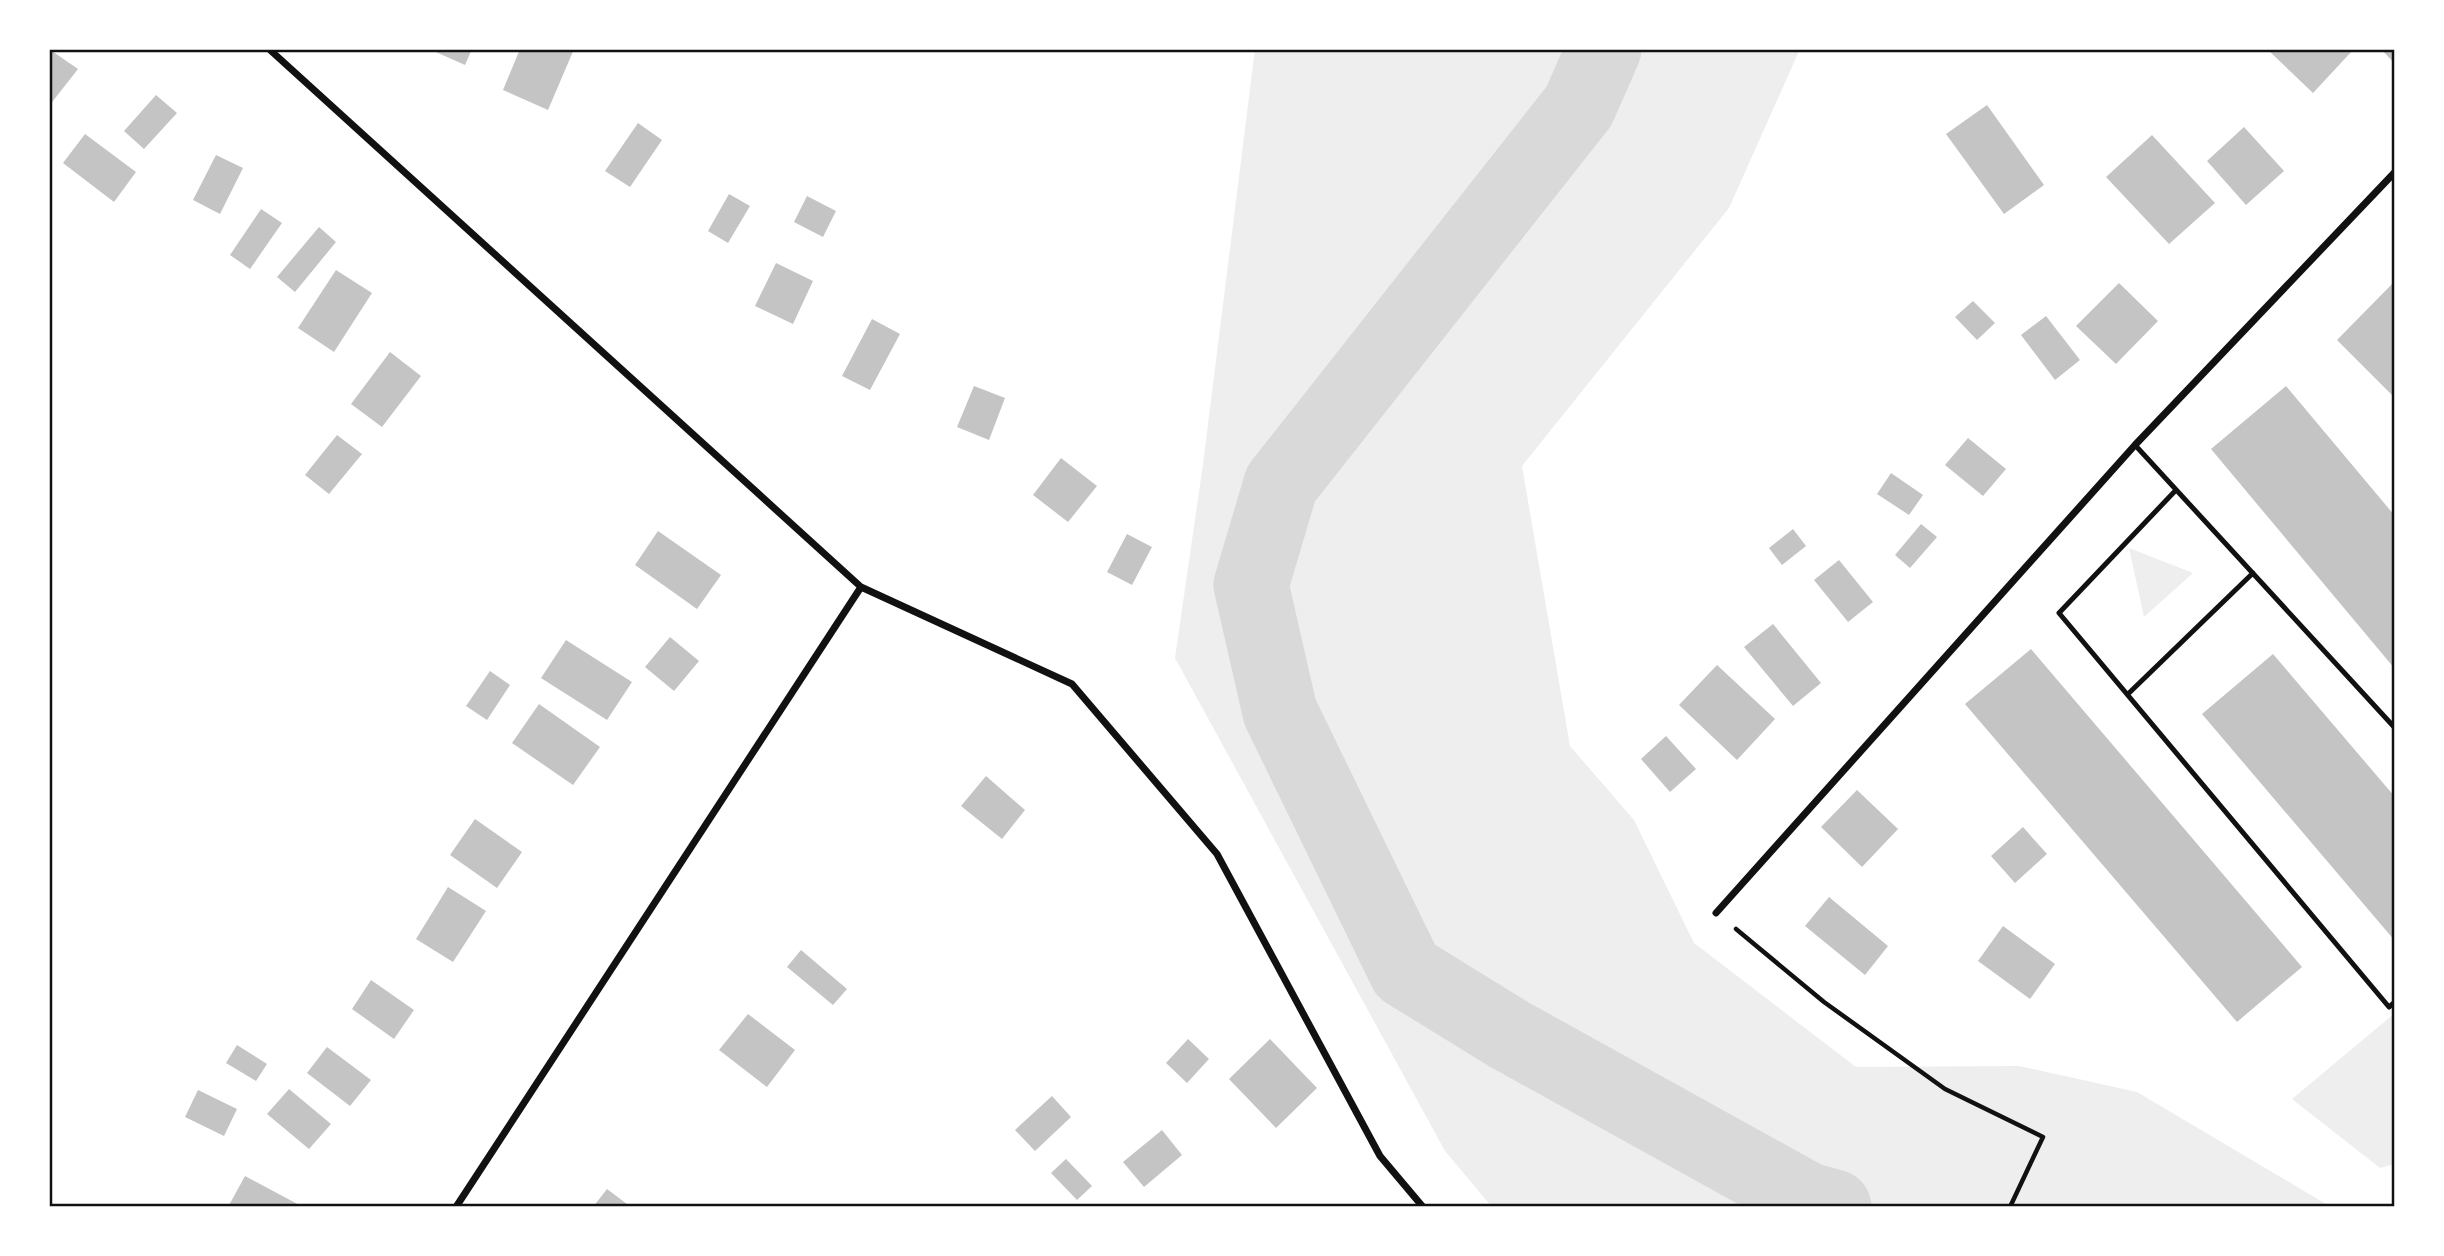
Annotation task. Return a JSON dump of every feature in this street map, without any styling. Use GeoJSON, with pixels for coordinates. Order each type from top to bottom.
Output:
{"type":"FeatureCollection","features":[{"type":"Feature","properties":{"kind":"street"},"geometry":{"type":"LineString","coordinates":[[269,49],[861,587],[1072,684],[1217,854],[1380,1156],[1423,1207]]}},
{"type":"Feature","properties":{"kind":"street"},"geometry":{"type":"LineString","coordinates":[[1716,913],[2135,445],[2395,172]]}},
{"type":"Feature","properties":{"kind":"street"},"geometry":{"type":"LineString","coordinates":[[456,1207],[861,587]]}},
{"type":"Feature","properties":{"kind":"lane"},"geometry":{"type":"LineString","coordinates":[[2135,445],[2395,728]]}},
{"type":"Feature","properties":{"kind":"lane"},"geometry":{"type":"LineString","coordinates":[[2176,490],[2059,612],[2389,1007],[2395,1002]]}},
{"type":"Feature","properties":{"kind":"lane"},"geometry":{"type":"LineString","coordinates":[[2128,694],[2253,573]]}},
{"type":"Feature","properties":{"kind":"path"},"geometry":{"type":"LineString","coordinates":[[1716,913],[1824,1002],[1945,1089],[2043,1137],[2010,1207]]}},
{"type":"Feature","properties":{"kind":"shaded area"},"geometry":{"type":"Polygon","coordinates":[[[1255,49],[1800,49],[1729,208],[1522,466],[1570,746],[1634,820],[1694,943],[1856,1067],[2019,1066],[2137,1092],[2331,1207],[1492,1207],[1445,1151],[1175,658],[1203,464],[1255,49]]]}},
{"type":"Feature","properties":{"kind":"shaded area"},"geometry":{"type":"Polygon","coordinates":[[[2129,548],[2193,573],[2144,617],[2129,548]]]}},
{"type":"Feature","properties":{"kind":"shaded area"},"geometry":{"type":"Polygon","coordinates":[[[2395,1013],[2395,1164],[2380,1168],[2292,1099],[2395,1013]]]}},
{"type":"Feature","properties":{"kind":"building"},"geometry":{"type":"Polygon","coordinates":[[[49,49],[78,69],[49,106],[49,49]]]}},
{"type":"Feature","properties":{"kind":"building"},"geometry":{"type":"Polygon","coordinates":[[[429,49],[472,49],[465,65],[429,49]]]}},
{"type":"Feature","properties":{"kind":"building"},"geometry":{"type":"Polygon","coordinates":[[[520,49],[574,49],[548,110],[503,90],[520,49]]]}},
{"type":"Feature","properties":{"kind":"building"},"geometry":{"type":"Polygon","coordinates":[[[2267,49],[2352,49],[2353,50],[2313,93],[2267,49]]]}},
{"type":"Feature","properties":{"kind":"building"},"geometry":{"type":"Polygon","coordinates":[[[2381,49],[2395,49],[2395,64],[2381,49]]]}},
{"type":"Feature","properties":{"kind":"building"},"geometry":{"type":"Polygon","coordinates":[[[156,95],[177,113],[144,149],[124,131],[156,95]]]}},
{"type":"Feature","properties":{"kind":"building"},"geometry":{"type":"Polygon","coordinates":[[[1987,105],[2044,185],[2004,214],[1946,134],[1987,105]]]}},
{"type":"Feature","properties":{"kind":"building"},"geometry":{"type":"Polygon","coordinates":[[[638,123],[662,140],[630,187],[605,171],[638,123]]]}},
{"type":"Feature","properties":{"kind":"building"},"geometry":{"type":"Polygon","coordinates":[[[2244,127],[2284,171],[2246,205],[2207,161],[2244,127]]]}},
{"type":"Feature","properties":{"kind":"building"},"geometry":{"type":"Polygon","coordinates":[[[85,134],[136,172],[114,202],[63,163],[85,134]]]}},
{"type":"Feature","properties":{"kind":"building"},"geometry":{"type":"Polygon","coordinates":[[[2152,135],[2215,203],[2169,244],[2106,177],[2152,135]]]}},
{"type":"Feature","properties":{"kind":"building"},"geometry":{"type":"Polygon","coordinates":[[[216,155],[243,168],[220,214],[193,200],[216,155]]]}},
{"type":"Feature","properties":{"kind":"building"},"geometry":{"type":"Polygon","coordinates":[[[729,194],[750,206],[728,243],[708,231],[729,194]]]}},
{"type":"Feature","properties":{"kind":"building"},"geometry":{"type":"Polygon","coordinates":[[[807,196],[836,211],[823,237],[794,222],[807,196]]]}},
{"type":"Feature","properties":{"kind":"building"},"geometry":{"type":"Polygon","coordinates":[[[261,209],[282,223],[250,269],[230,255],[261,209]]]}},
{"type":"Feature","properties":{"kind":"building"},"geometry":{"type":"Polygon","coordinates":[[[319,227],[336,242],[295,292],[277,277],[319,227]]]}},
{"type":"Feature","properties":{"kind":"building"},"geometry":{"type":"Polygon","coordinates":[[[776,263],[813,281],[793,324],[755,306],[776,263]]]}},
{"type":"Feature","properties":{"kind":"building"},"geometry":{"type":"Polygon","coordinates":[[[336,270],[372,293],[334,352],[298,328],[336,270]]]}},
{"type":"Feature","properties":{"kind":"building"},"geometry":{"type":"Polygon","coordinates":[[[2394,282],[2395,284],[2395,398],[2337,340],[2394,282]]]}},
{"type":"Feature","properties":{"kind":"building"},"geometry":{"type":"Polygon","coordinates":[[[2119,283],[2158,321],[2116,364],[2076,326],[2119,283]]]}},
{"type":"Feature","properties":{"kind":"building"},"geometry":{"type":"Polygon","coordinates":[[[1973,301],[1995,323],[1977,340],[1955,317],[1973,301]]]}},
{"type":"Feature","properties":{"kind":"building"},"geometry":{"type":"Polygon","coordinates":[[[2046,316],[2080,360],[2055,380],[2021,335],[2046,316]]]}},
{"type":"Feature","properties":{"kind":"building"},"geometry":{"type":"Polygon","coordinates":[[[872,319],[900,334],[870,390],[842,376],[872,319]]]}},
{"type":"Feature","properties":{"kind":"building"},"geometry":{"type":"Polygon","coordinates":[[[390,352],[421,376],[382,427],[351,404],[390,352]]]}},
{"type":"Feature","properties":{"kind":"building"},"geometry":{"type":"Polygon","coordinates":[[[974,386],[1005,398],[989,440],[957,427],[974,386]]]}},
{"type":"Feature","properties":{"kind":"building"},"geometry":{"type":"Polygon","coordinates":[[[2286,386],[2395,516],[2395,669],[2211,449],[2286,386]]]}},
{"type":"Feature","properties":{"kind":"building"},"geometry":{"type":"Polygon","coordinates":[[[337,435],[362,454],[329,494],[305,475],[337,435]]]}},
{"type":"Feature","properties":{"kind":"building"},"geometry":{"type":"Polygon","coordinates":[[[1968,438],[2006,469],[1983,496],[1945,465],[1968,438]]]}},
{"type":"Feature","properties":{"kind":"building"},"geometry":{"type":"Polygon","coordinates":[[[1061,458],[1097,486],[1068,522],[1033,495],[1061,458]]]}},
{"type":"Feature","properties":{"kind":"building"},"geometry":{"type":"Polygon","coordinates":[[[1891,473],[1923,495],[1909,515],[1877,494],[1891,473]]]}},
{"type":"Feature","properties":{"kind":"building"},"geometry":{"type":"Polygon","coordinates":[[[1921,524],[1937,537],[1910,568],[1895,555],[1921,524]]]}},
{"type":"Feature","properties":{"kind":"building"},"geometry":{"type":"Polygon","coordinates":[[[1793,529],[1806,546],[1782,565],[1769,548],[1793,529]]]}},
{"type":"Feature","properties":{"kind":"building"},"geometry":{"type":"Polygon","coordinates":[[[658,531],[721,575],[697,609],[635,565],[658,531]]]}},
{"type":"Feature","properties":{"kind":"building"},"geometry":{"type":"Polygon","coordinates":[[[1127,534],[1152,547],[1132,585],[1107,572],[1127,534]]]}},
{"type":"Feature","properties":{"kind":"building"},"geometry":{"type":"Polygon","coordinates":[[[1839,560],[1873,602],[1848,622],[1814,580],[1839,560]]]}},
{"type":"Feature","properties":{"kind":"building"},"geometry":{"type":"Polygon","coordinates":[[[1773,624],[1821,683],[1793,706],[1744,647],[1773,624]]]}},
{"type":"Feature","properties":{"kind":"building"},"geometry":{"type":"Polygon","coordinates":[[[670,637],[699,661],[674,691],[645,667],[670,637]]]}},
{"type":"Feature","properties":{"kind":"building"},"geometry":{"type":"Polygon","coordinates":[[[566,640],[632,682],[607,720],[541,678],[566,640]]]}},
{"type":"Feature","properties":{"kind":"building"},"geometry":{"type":"Polygon","coordinates":[[[2031,649],[2302,967],[2237,1022],[1965,704],[2031,649]]]}},
{"type":"Feature","properties":{"kind":"building"},"geometry":{"type":"Polygon","coordinates":[[[2273,654],[2395,797],[2395,941],[2202,714],[2273,654]]]}},
{"type":"Feature","properties":{"kind":"building"},"geometry":{"type":"Polygon","coordinates":[[[1717,665],[1775,719],[1737,760],[1679,705],[1717,665]]]}},
{"type":"Feature","properties":{"kind":"building"},"geometry":{"type":"Polygon","coordinates":[[[490,671],[510,685],[487,720],[466,706],[490,671]]]}},
{"type":"Feature","properties":{"kind":"building"},"geometry":{"type":"Polygon","coordinates":[[[539,704],[600,747],[573,785],[512,743],[539,704]]]}},
{"type":"Feature","properties":{"kind":"building"},"geometry":{"type":"Polygon","coordinates":[[[1666,736],[1696,769],[1670,792],[1641,759],[1666,736]]]}},
{"type":"Feature","properties":{"kind":"building"},"geometry":{"type":"Polygon","coordinates":[[[986,776],[1025,810],[1002,839],[961,806],[986,776]]]}},
{"type":"Feature","properties":{"kind":"building"},"geometry":{"type":"Polygon","coordinates":[[[1857,790],[1898,829],[1862,867],[1821,827],[1857,790]]]}},
{"type":"Feature","properties":{"kind":"building"},"geometry":{"type":"Polygon","coordinates":[[[475,819],[522,852],[497,888],[450,855],[475,819]]]}},
{"type":"Feature","properties":{"kind":"building"},"geometry":{"type":"Polygon","coordinates":[[[2023,827],[2047,854],[2015,883],[1991,856],[2023,827]]]}},
{"type":"Feature","properties":{"kind":"building"},"geometry":{"type":"Polygon","coordinates":[[[448,887],[486,911],[453,962],[416,939],[448,887]]]}},
{"type":"Feature","properties":{"kind":"building"},"geometry":{"type":"Polygon","coordinates":[[[1829,897],[1888,946],[1865,975],[1805,926],[1829,897]]]}},
{"type":"Feature","properties":{"kind":"building"},"geometry":{"type":"Polygon","coordinates":[[[2003,926],[2055,964],[2030,999],[1978,961],[2003,926]]]}},
{"type":"Feature","properties":{"kind":"building"},"geometry":{"type":"Polygon","coordinates":[[[801,950],[847,989],[833,1005],[787,967],[801,950]]]}},
{"type":"Feature","properties":{"kind":"building"},"geometry":{"type":"Polygon","coordinates":[[[371,980],[414,1010],[394,1039],[352,1009],[371,980]]]}},
{"type":"Feature","properties":{"kind":"building"},"geometry":{"type":"Polygon","coordinates":[[[748,1014],[795,1050],[767,1087],[719,1050],[748,1014]]]}},
{"type":"Feature","properties":{"kind":"building"},"geometry":{"type":"Polygon","coordinates":[[[1188,1039],[1209,1059],[1187,1083],[1166,1063],[1188,1039]]]}},
{"type":"Feature","properties":{"kind":"building"},"geometry":{"type":"Polygon","coordinates":[[[1270,1039],[1317,1088],[1276,1128],[1229,1079],[1270,1039]]]}},
{"type":"Feature","properties":{"kind":"building"},"geometry":{"type":"Polygon","coordinates":[[[237,1045],[267,1064],[256,1081],[226,1063],[237,1045]]]}},
{"type":"Feature","properties":{"kind":"building"},"geometry":{"type":"Polygon","coordinates":[[[327,1047],[371,1080],[350,1106],[307,1073],[327,1047]]]}},
{"type":"Feature","properties":{"kind":"building"},"geometry":{"type":"Polygon","coordinates":[[[289,1089],[331,1124],[309,1149],[267,1114],[289,1089]]]}},
{"type":"Feature","properties":{"kind":"building"},"geometry":{"type":"Polygon","coordinates":[[[198,1090],[237,1109],[224,1136],[185,1117],[198,1090]]]}},
{"type":"Feature","properties":{"kind":"building"},"geometry":{"type":"Polygon","coordinates":[[[1052,1096],[1071,1117],[1035,1151],[1015,1130],[1052,1096]]]}},
{"type":"Feature","properties":{"kind":"building"},"geometry":{"type":"Polygon","coordinates":[[[1162,1130],[1182,1155],[1144,1187],[1123,1162],[1162,1130]]]}},
{"type":"Feature","properties":{"kind":"building"},"geometry":{"type":"Polygon","coordinates":[[[1066,1159],[1092,1186],[1077,1200],[1051,1173],[1066,1159]]]}},
{"type":"Feature","properties":{"kind":"building"},"geometry":{"type":"Polygon","coordinates":[[[245,1176],[303,1207],[228,1207],[245,1176]]]}},
{"type":"Feature","properties":{"kind":"building"},"geometry":{"type":"Polygon","coordinates":[[[607,1189],[631,1207],[593,1207],[607,1189]]]}},
{"type":"Feature","properties":{"kind":"waterway"},"geometry":{"type":"LineString","coordinates":[[1604,49],[1579,106],[1281,484],[1251,585],[1280,712],[1406,971],[1510,1035],[1808,1200],[1834,1207]]}}]}
